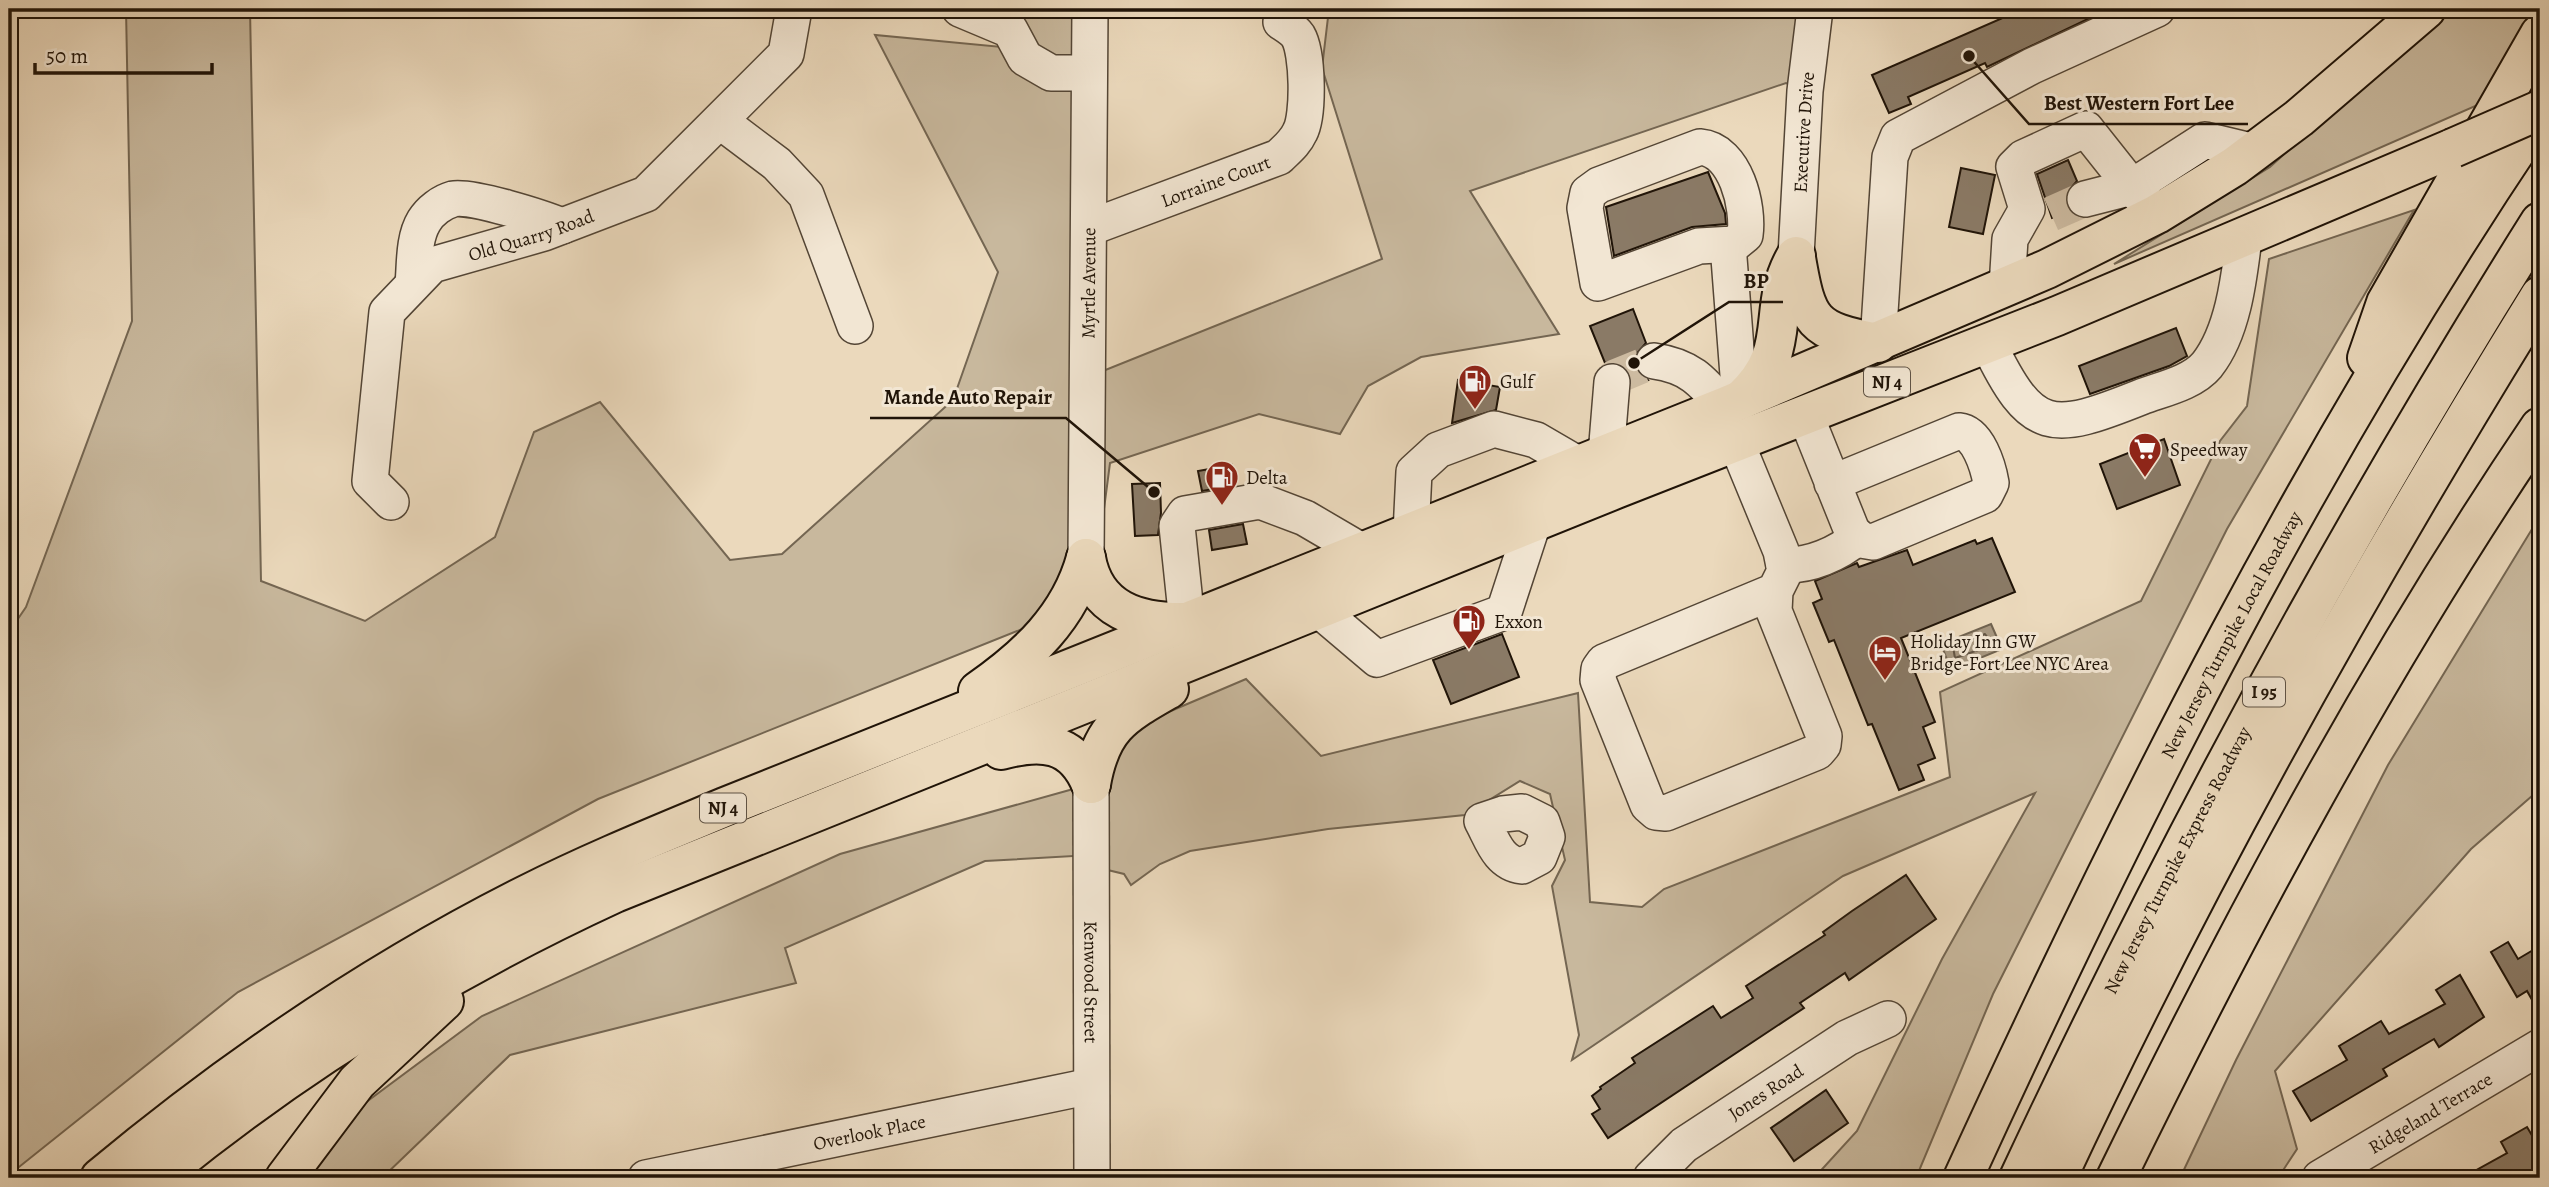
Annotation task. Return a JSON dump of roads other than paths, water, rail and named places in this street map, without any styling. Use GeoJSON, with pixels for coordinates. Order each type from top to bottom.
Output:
{"type":"FeatureCollection","features":[{"type":"Feature","properties":{"kind":"highway","name":"NJ 4"},"geometry":{"type":"LineString","coordinates":[[100,1178],[143,1166],[243,1112],[349,1037],[441,982],[537,931],[664,872],[1532,523],[1733,416],[1878,343],[2007,287],[2104,177],[2255,152],[2426,9]]}},
{"type":"Feature","properties":{"kind":"highway"},"geometry":{"type":"LineString","coordinates":[[2334,449],[2386,303],[2540,34]]}},
{"type":"Feature","properties":{"kind":"highway","name":"NJ 4"},"geometry":{"type":"LineString","coordinates":[[143,1166],[206,1094],[303,1025],[451,934],[606,857],[1592,460],[1733,416],[1805,414],[1988,343],[2244,238],[2540,110]]}},
{"type":"Feature","properties":{"kind":"highway","name":"New Jersey Turnpike Local Roadway"},"geometry":{"type":"LineString","coordinates":[[1963,1178],[2132,826],[2235,629],[2334,449],[2448,257],[2540,116]]}},
{"type":"Feature","properties":{"kind":"highway","name":"New Jersey Turnpike Express Roadway"},"geometry":{"type":"LineString","coordinates":[[2019,1178],[2166,877],[2268,683],[2405,442],[2540,222]]}},
{"type":"Feature","properties":{"kind":"highway"},"geometry":{"type":"LineString","coordinates":[[1796,256],[1806,307],[1817,323],[1848,336],[1878,343]]}},
{"type":"Feature","properties":{"kind":"highway"},"geometry":{"type":"LineString","coordinates":[[1733,416],[1760,381],[1772,360],[1778,337],[1784,280],[1796,256]]}},
{"type":"Feature","properties":{"kind":"highway","name":"New Jersey Turnpike Express Roadway"},"geometry":{"type":"LineString","coordinates":[[2057,1178],[2180,925],[2283,731],[2447,448],[2540,296]]}},
{"type":"Feature","properties":{"kind":"highway"},"geometry":{"type":"LineString","coordinates":[[2116,1178],[2255,909],[2358,720],[2454,559],[2540,427]]}},
{"type":"Feature","properties":{"kind":"highway"},"geometry":{"type":"LineString","coordinates":[[1086,558],[1097,590],[1113,605],[1144,618],[1187,622]]}},
{"type":"Feature","properties":{"kind":"highway"},"geometry":{"type":"LineString","coordinates":[[887,742],[968,698],[1029,652],[1068,604],[1077,588],[1086,558]]}},
{"type":"Feature","properties":{"kind":"highway"},"geometry":{"type":"LineString","coordinates":[[1091,784],[1104,737],[1119,720],[1307,614]]}},
{"type":"Feature","properties":{"kind":"highway"},"geometry":{"type":"LineString","coordinates":[[894,779],[1036,743],[1066,750],[1082,766],[1091,784]]}},
{"type":"Feature","properties":{"kind":"highway"},"geometry":{"type":"LineString","coordinates":[[285,1178],[327,1118],[374,1064],[428,1014],[537,931]]}},
{"type":"Feature","properties":{"kind":"highway"},"geometry":{"type":"LineString","coordinates":[[94,1178],[143,1166]]}},
{"type":"Feature","properties":{"kind":"street","name":"Old Quarry Road"},"geometry":{"type":"LineString","coordinates":[[391,502],[370,481],[387,312],[432,265],[562,226],[646,194],[786,54],[794,9]]}},
{"type":"Feature","properties":{"kind":"street"},"geometry":{"type":"LineString","coordinates":[[960,9],[1011,20],[1025,58],[1051,73],[1089,73]]}},
{"type":"Feature","properties":{"kind":"street","name":"Myrtle Avenue"},"geometry":{"type":"LineString","coordinates":[[1086,558],[1090,9]]}},
{"type":"Feature","properties":{"kind":"street","name":"Executive Drive"},"geometry":{"type":"LineString","coordinates":[[1796,256],[1805,91],[1815,9]]}},
{"type":"Feature","properties":{"kind":"street"},"geometry":{"type":"LineString","coordinates":[[1878,343],[1890,157],[1898,137],[2032,66],[2157,9]]}},
{"type":"Feature","properties":{"kind":"street","name":"Lorraine Court"},"geometry":{"type":"LineString","coordinates":[[1089,228],[1279,156],[1292,145],[1301,130],[1306,113],[1302,47],[1297,36],[1281,22]]}},
{"type":"Feature","properties":{"kind":"street"},"geometry":{"type":"LineString","coordinates":[[720,121],[777,164],[806,195],[855,326]]}},
{"type":"Feature","properties":{"kind":"street"},"geometry":{"type":"LineString","coordinates":[[2007,287],[2010,239],[2030,196],[2014,166],[2023,158],[2086,129],[2104,177]]}},
{"type":"Feature","properties":{"kind":"street"},"geometry":{"type":"LineString","coordinates":[[1706,147],[1715,152],[1729,167],[1743,194],[1745,235],[1728,245],[1699,246],[1598,284],[1586,198],[1590,190],[1599,184],[1706,147]]}},
{"type":"Feature","properties":{"kind":"street"},"geometry":{"type":"LineString","coordinates":[[414,285],[416,247],[424,221],[438,206],[456,198],[535,215],[562,226]]}},
{"type":"Feature","properties":{"kind":"street"},"geometry":{"type":"LineString","coordinates":[[1988,343],[2009,387],[2022,403],[2038,414],[2064,422],[2099,414],[2196,376],[2213,355],[2225,327],[2239,283],[2244,238]]}},
{"type":"Feature","properties":{"kind":"street"},"geometry":{"type":"LineString","coordinates":[[1728,245],[1733,416],[1781,551],[1779,578],[1774,611],[1824,736],[1823,745],[1817,752],[1666,813],[1656,811],[1648,805],[1598,680],[1599,669],[1604,662],[1779,578],[1800,565],[1844,548],[1858,537]]}},
{"type":"Feature","properties":{"kind":"street"},"geometry":{"type":"LineString","coordinates":[[1654,361],[1679,365],[1706,385],[1733,416]]}},
{"type":"Feature","properties":{"kind":"street"},"geometry":{"type":"LineString","coordinates":[[1410,533],[1414,472],[1438,450],[1494,429],[1536,440],[1592,460],[1612,382]]}},
{"type":"Feature","properties":{"kind":"street"},"geometry":{"type":"LineString","coordinates":[[1805,414],[1832,483],[1852,531],[1858,537],[1873,542],[1988,492],[1991,478],[1975,440],[1968,432],[1959,431],[1832,483]]}},
{"type":"Feature","properties":{"kind":"street"},"geometry":{"type":"LineString","coordinates":[[1187,622],[1177,526],[1185,514],[1260,500],[1306,518],[1363,552]]}},
{"type":"Feature","properties":{"kind":"street"},"geometry":{"type":"LineString","coordinates":[[1307,614],[1377,659],[1504,612],[1532,523]]}},
{"type":"Feature","properties":{"kind":"street","name":"Kenwood Street"},"geometry":{"type":"LineString","coordinates":[[1091,784],[1092,1178]]}},
{"type":"Feature","properties":{"kind":"street","name":"Jones Road"},"geometry":{"type":"LineString","coordinates":[[1651,1178],[1666,1160],[1684,1145],[1847,1038],[1888,1019]]}},
{"type":"Feature","properties":{"kind":"street","name":"Ridgeland Terrace"},"geometry":{"type":"LineString","coordinates":[[2320,1178],[2540,1047]]}},
{"type":"Feature","properties":{"kind":"street","name":"Overlook Place"},"geometry":{"type":"LineString","coordinates":[[646,1178],[1091,1086]]}},
{"type":"Feature","properties":{"kind":"water"},"geometry":{"type":"Polygon","coordinates":[[[1991,624],[2002,649],[1951,670],[1941,644],[1991,624]]]}},
{"type":"Feature","properties":{"kind":"tunnel"},"geometry":{"type":"LineString","coordinates":[[2051,214],[2085,199]]}},
{"type":"Feature","properties":{"kind":"tunnel"},"geometry":{"type":"LineString","coordinates":[[1612,382],[1615,377],[1654,361]]}},
{"type":"Feature","properties":{"kind":"place","name":"Best Western Fort Lee"},"geometry":{"type":"Point","coordinates":[1969,56]}},
{"type":"Feature","properties":{"kind":"place","name":"BP"},"geometry":{"type":"Point","coordinates":[1634,363]}},
{"type":"Feature","properties":{"kind":"place","name":"Gulf"},"geometry":{"type":"Point","coordinates":[1475,411]}},
{"type":"Feature","properties":{"kind":"place","name":"Speedway"},"geometry":{"type":"Point","coordinates":[2145,479]}},
{"type":"Feature","properties":{"kind":"place","name":"Mande Auto Repair"},"geometry":{"type":"Point","coordinates":[1154,492]}},
{"type":"Feature","properties":{"kind":"place","name":"Delta"},"geometry":{"type":"Point","coordinates":[1222,507]}},
{"type":"Feature","properties":{"kind":"place","name":"Exxon"},"geometry":{"type":"Point","coordinates":[1469,651]}},
{"type":"Feature","properties":{"kind":"place","name":"Holiday Inn GW Bridge-Fort Lee NYC Area"},"geometry":{"type":"Point","coordinates":[1885,682]}}]}
